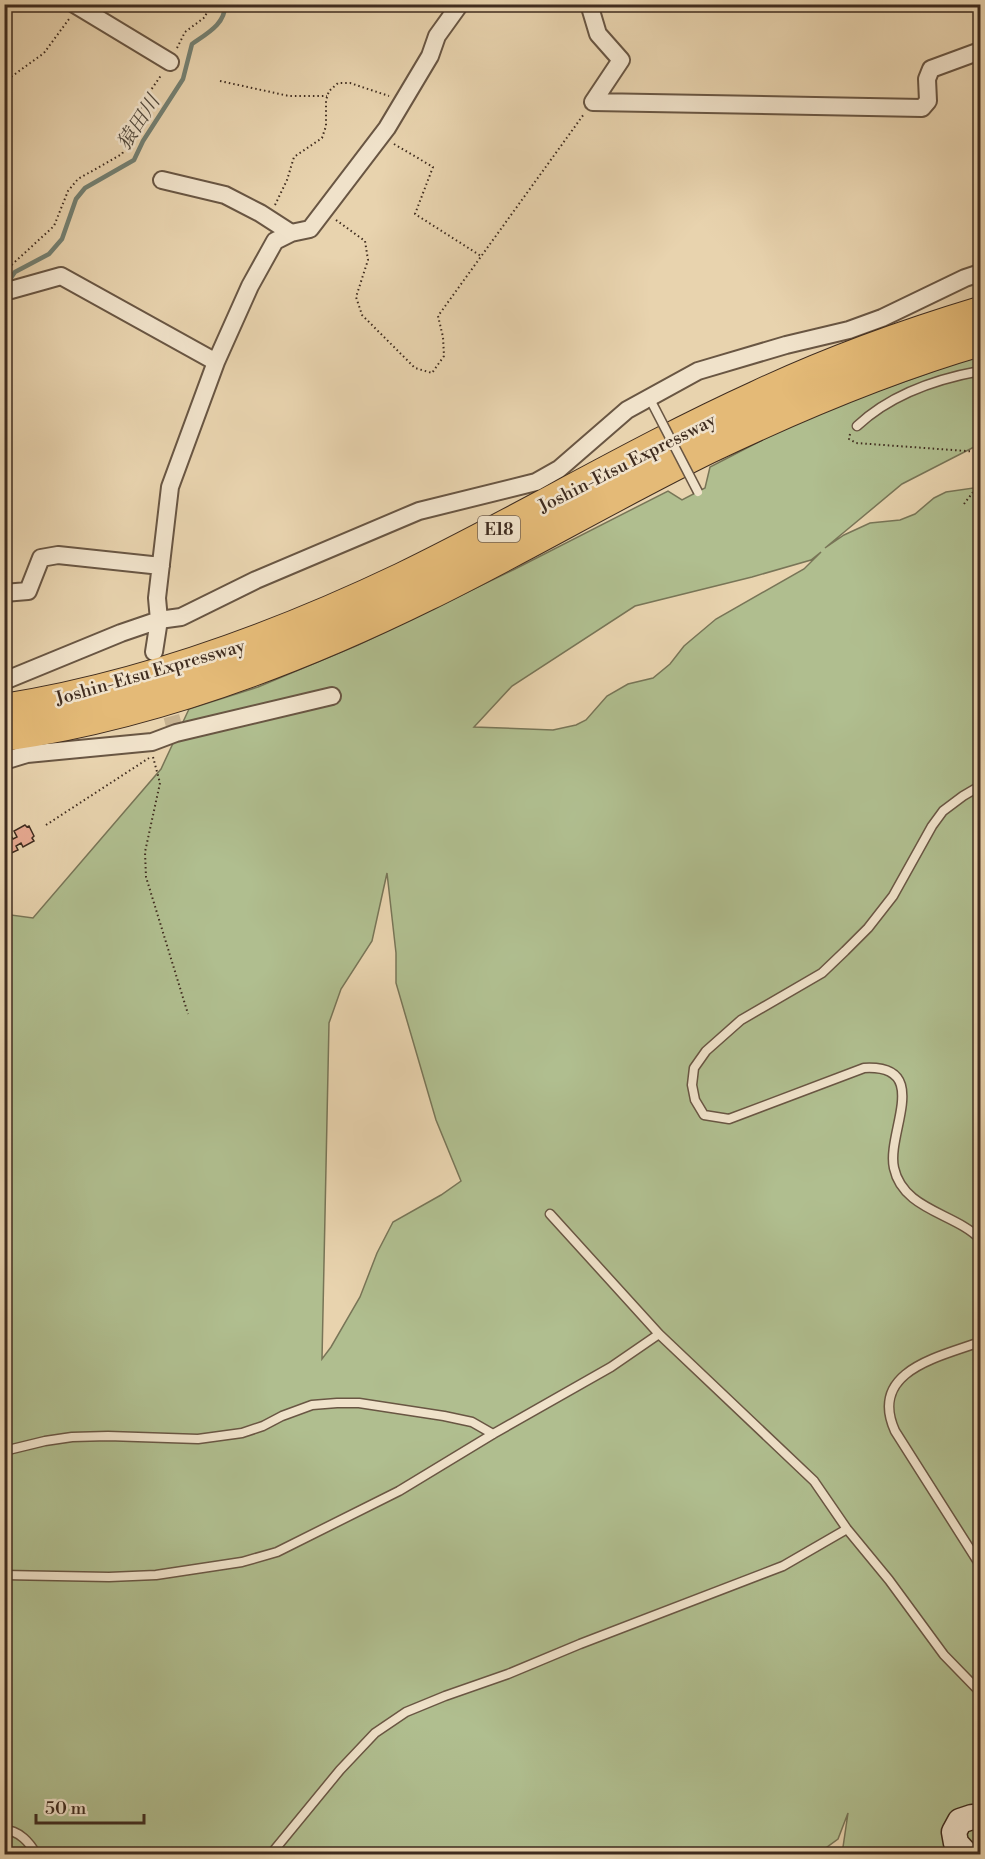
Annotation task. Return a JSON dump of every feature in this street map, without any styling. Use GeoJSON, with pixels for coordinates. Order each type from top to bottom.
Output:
{"type":"FeatureCollection","features":[{"type":"Feature","properties":{"kind":"highway","name":"Joshin-Etsu Expressway"},"geometry":{"type":"LineString","coordinates":[[4,710],[72,697],[174,669],[242,647],[299,624],[404,578],[757,396],[881,345],[981,313]]}},
{"type":"Feature","properties":{"kind":"highway","name":"Joshin-Etsu Expressway"},"geometry":{"type":"LineString","coordinates":[[4,735],[76,722],[130,708],[253,670],[309,648],[426,595],[697,453],[769,419],[888,370],[981,340]]}},
{"type":"Feature","properties":{"kind":"street"},"geometry":{"type":"LineString","coordinates":[[154,652],[159,620],[158,598],[170,487],[216,362],[250,286],[275,241],[291,233],[310,229],[381,136],[430,56],[437,36],[460,4]]}},
{"type":"Feature","properties":{"kind":"street"},"geometry":{"type":"LineString","coordinates":[[589,4],[598,34],[621,60],[593,102]]}},
{"type":"Feature","properties":{"kind":"street"},"geometry":{"type":"LineString","coordinates":[[76,6],[170,63]]}},
{"type":"Feature","properties":{"kind":"street"},"geometry":{"type":"LineString","coordinates":[[593,102],[922,108],[928,101],[927,79],[931,69],[981,51]]}},
{"type":"Feature","properties":{"kind":"street"},"geometry":{"type":"LineString","coordinates":[[162,180],[225,195],[269,218],[291,233]]}},
{"type":"Feature","properties":{"kind":"street"},"geometry":{"type":"LineString","coordinates":[[4,681],[121,633],[159,620],[181,617],[256,580],[419,511],[536,482],[559,469],[627,410],[650,401],[698,371],[786,345],[849,330],[882,318],[965,278],[981,273]]}},
{"type":"Feature","properties":{"kind":"street"},"geometry":{"type":"LineString","coordinates":[[4,286],[11,290],[61,276],[216,362]]}},
{"type":"Feature","properties":{"kind":"street"},"geometry":{"type":"LineString","coordinates":[[4,593],[28,591],[41,558],[58,555],[161,566]]}},
{"type":"Feature","properties":{"kind":"street"},"geometry":{"type":"LineString","coordinates":[[4,761],[27,754],[152,742],[176,733],[332,696]]}},
{"type":"Feature","properties":{"kind":"street"},"geometry":{"type":"LineString","coordinates":[[966,1854],[956,1843],[954,1832],[960,1821],[981,1817]]}},
{"type":"Feature","properties":{"kind":"lane"},"geometry":{"type":"LineString","coordinates":[[856,426],[899,396],[958,375],[981,371]]}},
{"type":"Feature","properties":{"kind":"lane"},"geometry":{"type":"LineString","coordinates":[[650,401],[698,492]]}},
{"type":"Feature","properties":{"kind":"lane"},"geometry":{"type":"LineString","coordinates":[[981,786],[943,811],[932,826],[893,896],[868,928],[822,973],[741,1020],[706,1051],[694,1068],[692,1085],[695,1100],[704,1115],[729,1119],[864,1068],[879,1068],[888,1071],[897,1077],[902,1086],[900,1121],[893,1149],[894,1168],[899,1183],[912,1198],[972,1230],[981,1239]]}},
{"type":"Feature","properties":{"kind":"lane"},"geometry":{"type":"LineString","coordinates":[[550,1214],[659,1334],[813,1481],[944,1655],[981,1692]]}},
{"type":"Feature","properties":{"kind":"lane"},"geometry":{"type":"LineString","coordinates":[[4,1575],[109,1577],[156,1575],[242,1562],[277,1552],[399,1491],[611,1367],[659,1334]]}},
{"type":"Feature","properties":{"kind":"lane"},"geometry":{"type":"LineString","coordinates":[[981,1342],[927,1361],[906,1373],[892,1389],[888,1411],[895,1431],[981,1565]]}},
{"type":"Feature","properties":{"kind":"lane"},"geometry":{"type":"LineString","coordinates":[[4,1451],[72,1437],[198,1439],[242,1433],[312,1405],[337,1403],[359,1403],[444,1416],[472,1422],[493,1434]]}},
{"type":"Feature","properties":{"kind":"lane"},"geometry":{"type":"LineString","coordinates":[[271,1854],[340,1770],[375,1733],[406,1712],[783,1566],[847,1529]]}},
{"type":"Feature","properties":{"kind":"lane"},"geometry":{"type":"LineString","coordinates":[[4,1830],[10,1830],[29,1842],[36,1854]]}},
{"type":"Feature","properties":{"kind":"path"},"geometry":{"type":"LineString","coordinates":[[4,272],[54,226],[68,191],[78,179],[123,154],[140,118],[142,103],[170,63],[185,32],[206,17],[210,4]]}},
{"type":"Feature","properties":{"kind":"path"},"geometry":{"type":"LineString","coordinates":[[4,82],[44,53],[76,6]]}},
{"type":"Feature","properties":{"kind":"path"},"geometry":{"type":"LineString","coordinates":[[220,81],[289,96],[327,96]]}},
{"type":"Feature","properties":{"kind":"path"},"geometry":{"type":"LineString","coordinates":[[269,218],[294,157],[322,138],[326,126],[327,96],[338,83],[350,82],[404,101]]}},
{"type":"Feature","properties":{"kind":"path"},"geometry":{"type":"LineString","coordinates":[[325,211],[365,241],[368,260],[356,297],[362,315],[415,368],[432,373],[444,356],[443,337],[438,316],[593,102]]}},
{"type":"Feature","properties":{"kind":"path"},"geometry":{"type":"LineString","coordinates":[[381,136],[433,167],[415,213],[481,256]]}},
{"type":"Feature","properties":{"kind":"path"},"geometry":{"type":"LineString","coordinates":[[856,426],[850,432],[849,439],[856,443],[981,452]]}},
{"type":"Feature","properties":{"kind":"path"},"geometry":{"type":"LineString","coordinates":[[964,504],[981,483]]}},
{"type":"Feature","properties":{"kind":"path"},"geometry":{"type":"LineString","coordinates":[[46,825],[153,756],[160,783],[145,852],[146,877],[188,1014]]}},
{"type":"Feature","properties":{"kind":"green space"},"geometry":{"type":"Polygon","coordinates":[[[980,357],[980,444],[902,484],[825,548],[844,535],[870,523],[900,520],[915,514],[934,498],[946,492],[980,487],[980,1854],[842,1854],[848,1813],[838,1839],[819,1853],[833,1854],[5,1854],[4,914],[33,918],[161,769],[189,709],[258,687],[358,645],[668,491],[682,500],[705,488],[710,467],[813,414],[962,361],[980,357]],[[821,552],[811,560],[635,606],[512,686],[474,727],[553,730],[576,725],[586,720],[607,696],[628,684],[653,678],[670,664],[684,646],[716,619],[804,569],[821,552]],[[387,873],[372,941],[341,989],[329,1023],[322,1359],[360,1297],[377,1253],[393,1222],[461,1181],[436,1120],[396,983],[396,953],[387,873]]]}},
{"type":"Feature","properties":{"kind":"building"},"geometry":{"type":"Polygon","coordinates":[[[25,825],[29,826],[34,841],[23,847],[21,843],[16,846],[18,850],[7,855],[4,850],[4,839],[11,836],[13,839],[17,837],[14,831],[25,825]]]}},
{"type":"Feature","properties":{"kind":"waterway","name":"猿田川"},"geometry":{"type":"LineString","coordinates":[[6,285],[15,272],[49,254],[62,239],[76,199],[85,188],[134,160],[143,141],[183,79],[192,44],[219,23],[225,4]]}},
{"type":"Feature","properties":{"kind":"tunnel"},"geometry":{"type":"LineString","coordinates":[[165,693],[176,733]]}}]}
